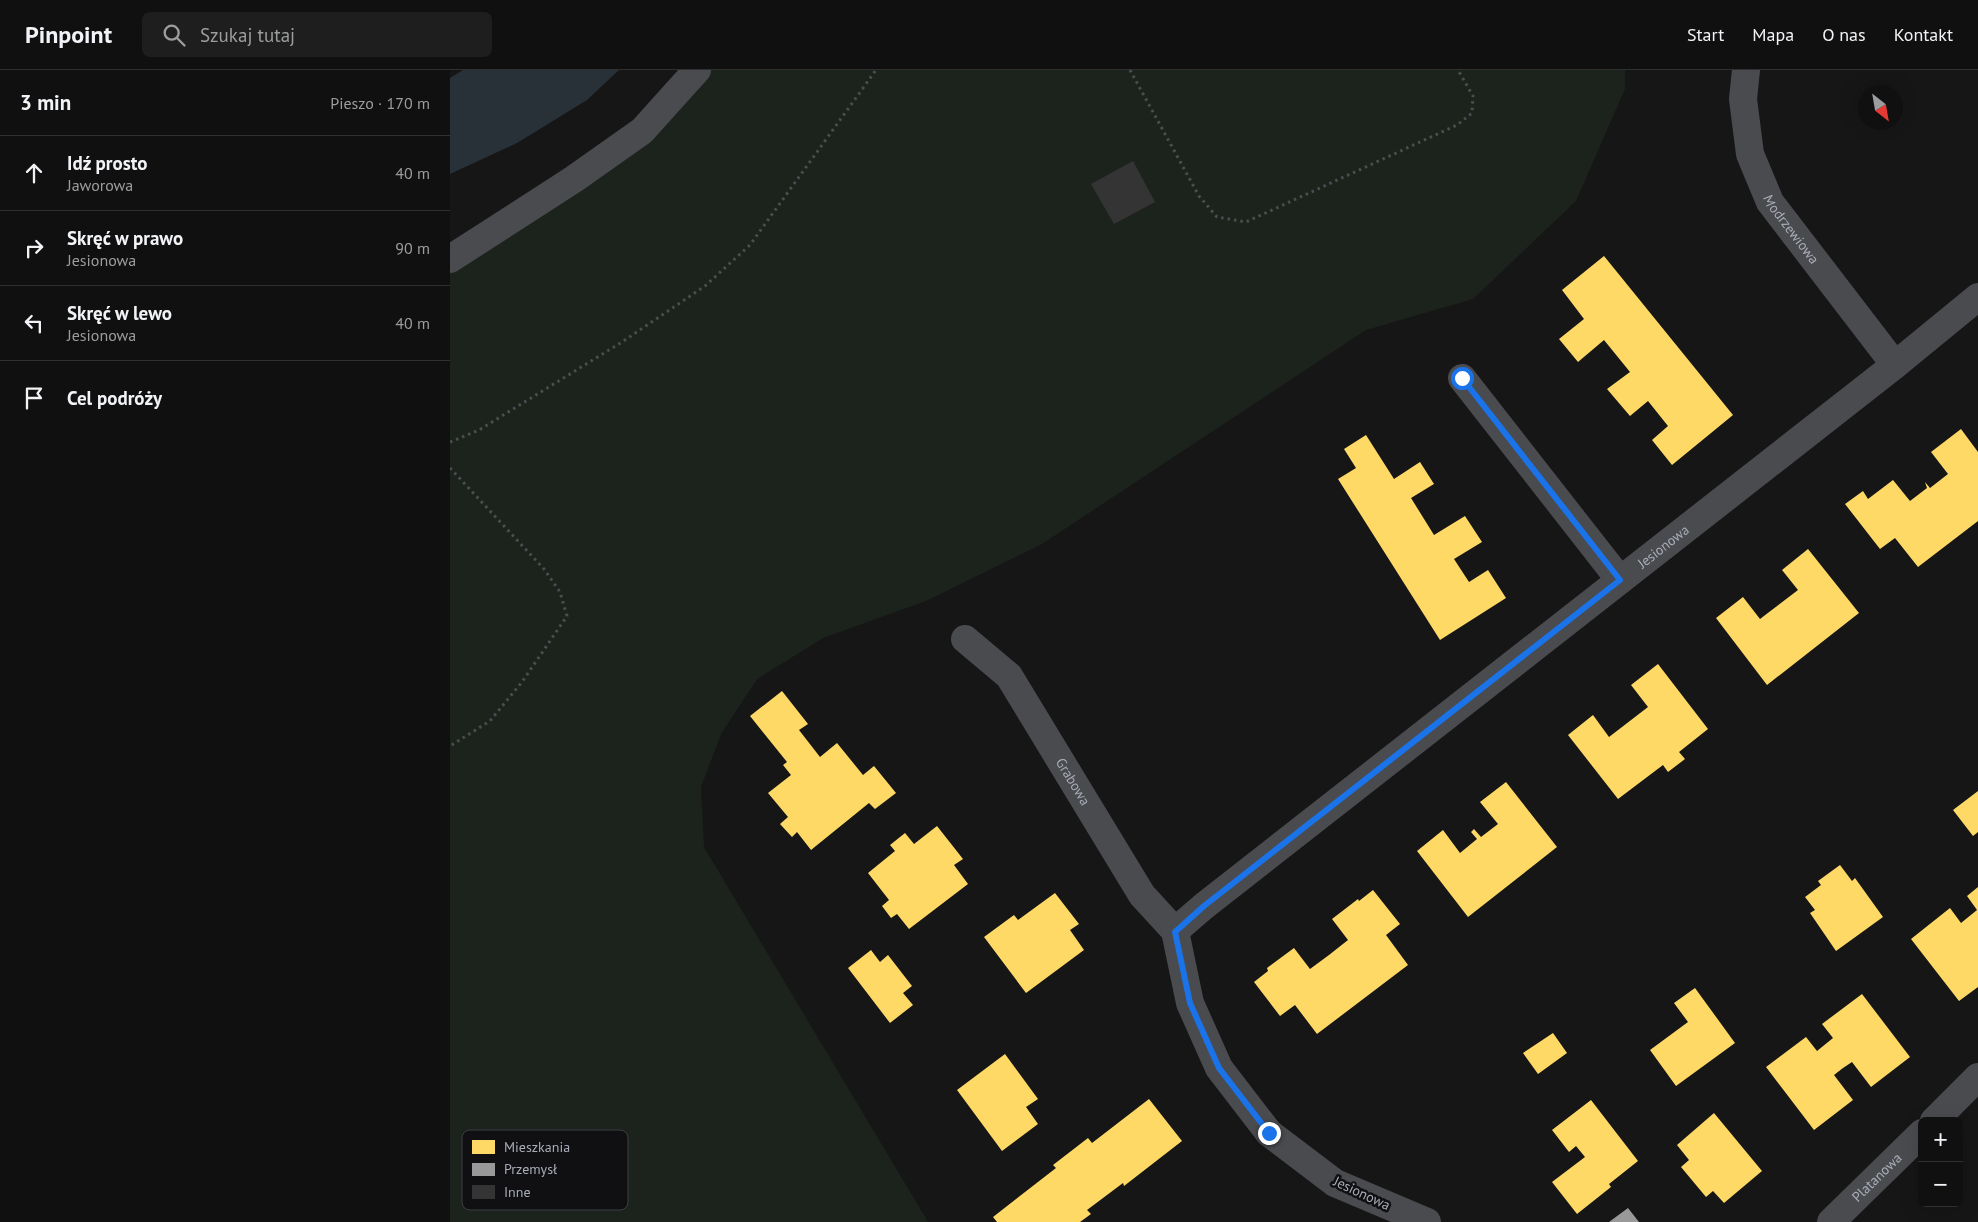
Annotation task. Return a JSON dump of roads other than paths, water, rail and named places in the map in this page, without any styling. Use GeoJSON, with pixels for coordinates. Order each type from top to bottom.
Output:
{"type":"FeatureCollection","features":[{"type":"Feature","properties":{"kind":"street"},"geometry":{"type":"LineString","coordinates":[[450,259],[642,131],[697,70]]}},
{"type":"Feature","properties":{"kind":"street","name":"Modrzewiowa"},"geometry":{"type":"LineString","coordinates":[[1746,70],[1743,99],[1750,154],[1770,202],[1895,365]]}},
{"type":"Feature","properties":{"kind":"street","name":"Jesionowa"},"geometry":{"type":"LineString","coordinates":[[1426,1222],[1335,1183],[1269,1133],[1219,1068],[1190,1003],[1175,932],[1204,906],[1895,365],[1978,297]]}},
{"type":"Feature","properties":{"kind":"street"},"geometry":{"type":"LineString","coordinates":[[1462,378],[1620,580]]}},
{"type":"Feature","properties":{"kind":"street","name":"Grabowa"},"geometry":{"type":"LineString","coordinates":[[965,639],[1009,676],[1142,895],[1175,932]]}},
{"type":"Feature","properties":{"kind":"street"},"geometry":{"type":"LineString","coordinates":[[1938,1117],[1978,1077]]}},
{"type":"Feature","properties":{"kind":"street","name":"Platanowa"},"geometry":{"type":"LineString","coordinates":[[1831,1222],[1918,1136]]}}]}
